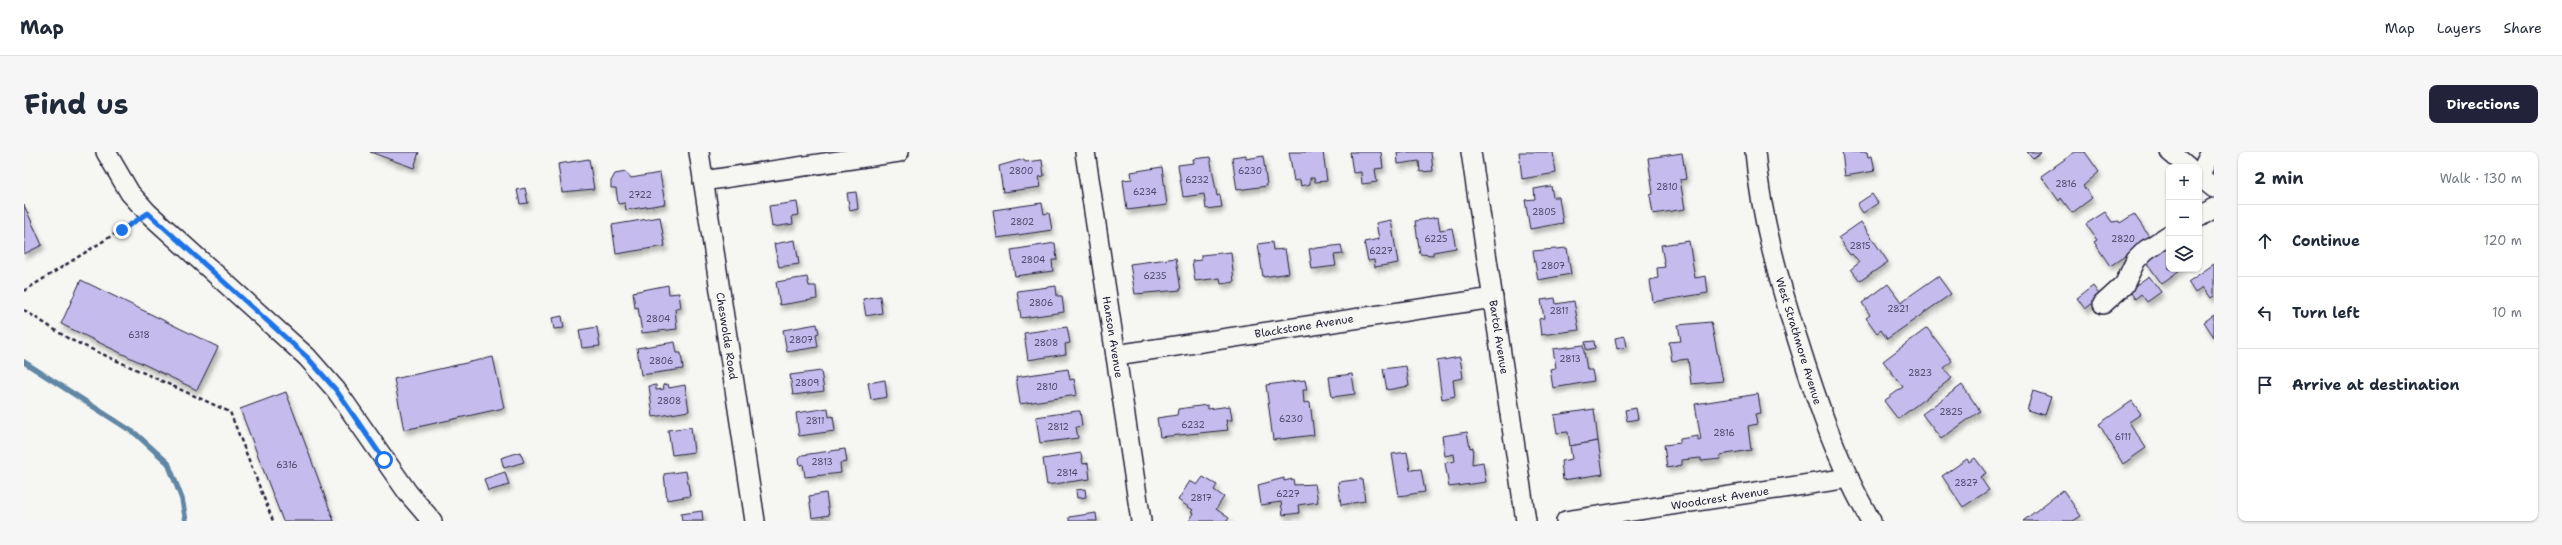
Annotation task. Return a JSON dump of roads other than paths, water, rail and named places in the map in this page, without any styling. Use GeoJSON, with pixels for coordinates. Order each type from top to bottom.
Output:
{"type":"FeatureCollection","features":[{"type":"Feature","properties":{"kind":"street"},"geometry":{"type":"LineString","coordinates":[[106,152],[130,192],[148,213],[307,357],[336,390],[408,494],[432,521]]}},
{"type":"Feature","properties":{"kind":"street","name":"Cheswolde Road"},"geometry":{"type":"LineString","coordinates":[[699,152],[755,521]]}},
{"type":"Feature","properties":{"kind":"street"},"geometry":{"type":"LineString","coordinates":[[703,182],[899,152]]}},
{"type":"Feature","properties":{"kind":"street","name":"Hanson Avenue"},"geometry":{"type":"LineString","coordinates":[[1085,152],[1141,521]]}},
{"type":"Feature","properties":{"kind":"street","name":"Bartol Avenue"},"geometry":{"type":"LineString","coordinates":[[1471,152],[1526,521]]}},
{"type":"Feature","properties":{"kind":"street","name":"West Strathmore Avenue"},"geometry":{"type":"LineString","coordinates":[[1755,152],[1764,218],[1789,313],[1826,427],[1849,478],[1871,521]]}},
{"type":"Feature","properties":{"kind":"street"},"geometry":{"type":"LineString","coordinates":[[2170,152],[2184,164]]}},
{"type":"Feature","properties":{"kind":"street"},"geometry":{"type":"LineString","coordinates":[[2202,170],[2211,152]]}},
{"type":"Feature","properties":{"kind":"street"},"geometry":{"type":"LineString","coordinates":[[2202,178],[2214,188]]}},
{"type":"Feature","properties":{"kind":"street"},"geometry":{"type":"LineString","coordinates":[[2202,215],[2214,208]]}},
{"type":"Feature","properties":{"kind":"street"},"geometry":{"type":"LineString","coordinates":[[2103,304],[2124,285],[2136,260],[2146,250],[2167,236]]}},
{"type":"Feature","properties":{"kind":"street","name":"Blackstone Avenue"},"geometry":{"type":"LineString","coordinates":[[1116,354],[1493,298]]}},
{"type":"Feature","properties":{"kind":"street","name":"Woodcrest Avenue"},"geometry":{"type":"LineString","coordinates":[[1566,521],[1849,478]]}},
{"type":"Feature","properties":{"kind":"waterway"},"geometry":{"type":"LineString","coordinates":[[24,362],[136,434],[168,463],[182,499],[186,521]]}}]}
